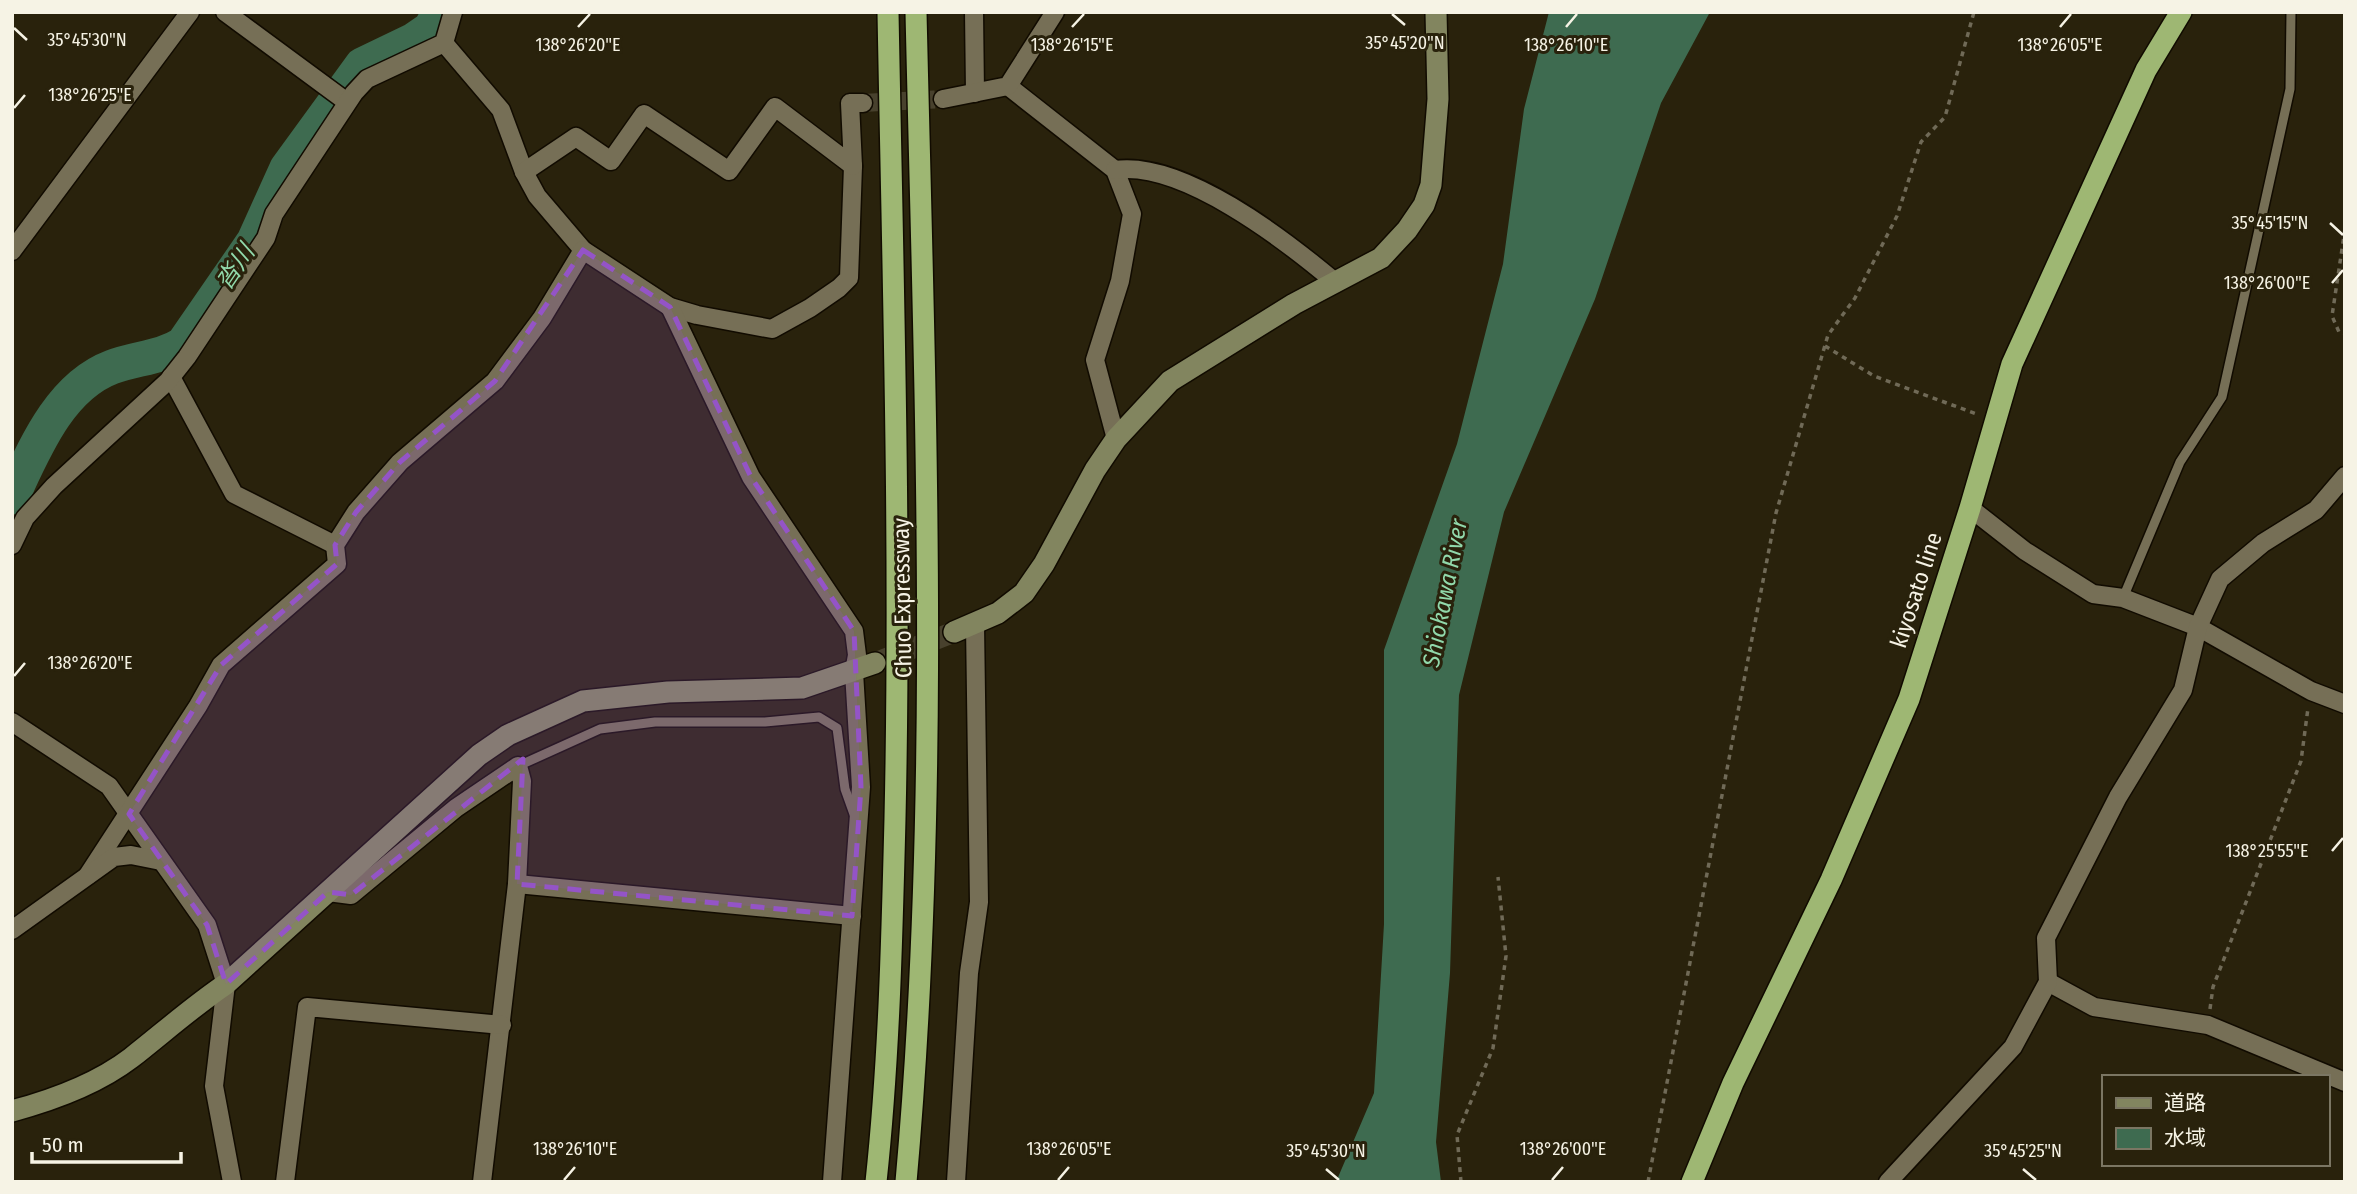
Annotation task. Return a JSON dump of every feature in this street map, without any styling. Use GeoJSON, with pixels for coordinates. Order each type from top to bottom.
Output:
{"type":"FeatureCollection","features":[{"type":"Feature","properties":{"kind":"highway","name":"Chuo Expressway"},"geometry":{"type":"LineString","coordinates":[[876,1182],[883,1116],[892,942],[898,679],[888,12]]}},
{"type":"Feature","properties":{"kind":"highway","name":"Chuo Expressway"},"geometry":{"type":"LineString","coordinates":[[906,1182],[924,936],[930,673],[916,12]]}},
{"type":"Feature","properties":{"kind":"highway","name":"kiyosato line"},"geometry":{"type":"LineString","coordinates":[[1692,1182],[1732,1083],[1831,880],[1909,699],[1970,508],[2012,364],[2044,288],[2146,70],[2181,12]]}},
{"type":"Feature","properties":{"kind":"street"},"geometry":{"type":"LineString","coordinates":[[12,251],[190,12]]}},
{"type":"Feature","properties":{"kind":"street"},"geometry":{"type":"LineString","coordinates":[[225,12],[347,102]]}},
{"type":"Feature","properties":{"kind":"street"},"geometry":{"type":"LineString","coordinates":[[12,545],[25,518],[54,486],[171,377],[231,294],[266,238],[274,214],[347,102],[367,79],[444,43],[453,12]]}},
{"type":"Feature","properties":{"kind":"street"},"geometry":{"type":"LineString","coordinates":[[974,12],[975,93]]}},
{"type":"Feature","properties":{"kind":"street"},"geometry":{"type":"LineString","coordinates":[[954,632],[975,625],[1024,593],[1044,564],[1084,487],[1116,439],[1170,381],[1381,257],[1407,230],[1424,205],[1431,185],[1436,151],[1436,12]]}},
{"type":"Feature","properties":{"kind":"street"},"geometry":{"type":"LineString","coordinates":[[943,99],[1008,86],[1051,13]]}},
{"type":"Feature","properties":{"kind":"street"},"geometry":{"type":"LineString","coordinates":[[444,43],[501,110],[524,172],[537,196],[583,250],[670,307],[697,315],[772,329],[839,288],[849,278],[853,166],[850,103],[863,103]]}},
{"type":"Feature","properties":{"kind":"street"},"geometry":{"type":"LineString","coordinates":[[1008,86],[1115,170],[1132,214],[1120,281],[1095,360],[1116,439]]}},
{"type":"Feature","properties":{"kind":"street"},"geometry":{"type":"LineString","coordinates":[[524,172],[576,137],[611,161],[644,114],[729,171],[775,107],[853,166]]}},
{"type":"Feature","properties":{"kind":"street"},"geometry":{"type":"LineString","coordinates":[[1115,170],[1134,167],[1213,195],[1296,250],[1335,282]]}},
{"type":"Feature","properties":{"kind":"street"},"geometry":{"type":"LineString","coordinates":[[88,875],[221,665],[337,564],[335,545],[356,512],[400,462],[495,381],[542,318],[583,250]]}},
{"type":"Feature","properties":{"kind":"street"},"geometry":{"type":"LineString","coordinates":[[670,307],[751,477],[854,631],[857,655],[854,672],[862,786],[857,823],[832,1182]]}},
{"type":"Feature","properties":{"kind":"street"},"geometry":{"type":"LineString","coordinates":[[171,377],[234,494],[335,545]]}},
{"type":"Feature","properties":{"kind":"street"},"geometry":{"type":"LineString","coordinates":[[1888,1182],[2013,1047],[2048,982],[2046,938],[2118,797],[2183,690],[2198,627],[2220,579],[2263,543],[2316,510],[2345,476]]}},
{"type":"Feature","properties":{"kind":"street"},"geometry":{"type":"LineString","coordinates":[[1970,508],[2025,551],[2093,594],[2123,598],[2198,627],[2311,691],[2345,704]]}},
{"type":"Feature","properties":{"kind":"street"},"geometry":{"type":"LineString","coordinates":[[956,1182],[969,973],[979,902],[975,625]]}},
{"type":"Feature","properties":{"kind":"street"},"geometry":{"type":"LineString","coordinates":[[12,1111],[44,1103],[108,1072],[226,984],[479,755],[508,735],[583,701],[614,695],[802,688],[875,663]]}},
{"type":"Feature","properties":{"kind":"street"},"geometry":{"type":"LineString","coordinates":[[12,722],[109,786],[161,861],[173,872],[207,925],[226,984],[214,1086],[232,1182]]}},
{"type":"Feature","properties":{"kind":"street"},"geometry":{"type":"LineString","coordinates":[[328,892],[351,895],[456,808],[518,766],[522,781],[517,884],[482,1182]]}},
{"type":"Feature","properties":{"kind":"street"},"geometry":{"type":"LineString","coordinates":[[12,930],[114,857],[131,855],[161,861]]}},
{"type":"Feature","properties":{"kind":"street"},"geometry":{"type":"LineString","coordinates":[[517,884],[852,916]]}},
{"type":"Feature","properties":{"kind":"street"},"geometry":{"type":"LineString","coordinates":[[2048,982],[2094,1007],[2207,1025],[2328,1075]]}},
{"type":"Feature","properties":{"kind":"street"},"geometry":{"type":"LineString","coordinates":[[285,1182],[307,1007],[502,1026]]}},
{"type":"Feature","properties":{"kind":"lane"},"geometry":{"type":"LineString","coordinates":[[2123,598],[2180,462],[2222,397],[2290,89],[2291,12]]}},
{"type":"Feature","properties":{"kind":"lane"},"geometry":{"type":"LineString","coordinates":[[518,766],[600,729],[654,722],[765,722],[819,717],[837,728],[845,789],[857,823]]}},
{"type":"Feature","properties":{"kind":"path"},"geometry":{"type":"LineString","coordinates":[[1648,1182],[1776,513],[1828,335],[1856,298],[1897,216],[1922,142],[1945,117],[1974,12]]}},
{"type":"Feature","properties":{"kind":"path"},"geometry":{"type":"LineString","coordinates":[[2345,229],[2332,316],[2339,332],[2345,334]]}},
{"type":"Feature","properties":{"kind":"path"},"geometry":{"type":"LineString","coordinates":[[1825,346],[1874,376],[1995,422]]}},
{"type":"Feature","properties":{"kind":"path"},"geometry":{"type":"LineString","coordinates":[[2207,1025],[2213,987],[2301,761],[2311,691]]}},
{"type":"Feature","properties":{"kind":"path"},"geometry":{"type":"LineString","coordinates":[[1461,1182],[1457,1135],[1493,1048],[1506,956],[1498,877]]}},
{"type":"Feature","properties":{"kind":"highlighted area"},"geometry":{"type":"Polygon","coordinates":[[[583,250],[670,307],[751,477],[854,631],[861,787],[852,916],[517,884],[523,759],[351,895],[328,892],[226,984],[207,925],[129,814],[221,665],[337,564],[335,545],[356,512],[400,462],[495,381],[583,250]]]}},
{"type":"Feature","properties":{"kind":"water","name":"Shiokawa River"},"geometry":{"type":"Polygon","coordinates":[[[1549,12],[1710,12],[1661,103],[1595,299],[1504,512],[1459,695],[1450,973],[1436,1142],[1441,1182],[1336,1182],[1374,1093],[1384,924],[1384,650],[1457,444],[1503,264],[1524,109],[1549,12]]]}},
{"type":"Feature","properties":{"kind":"waterway","name":"沓川"},"geometry":{"type":"LineString","coordinates":[[12,497],[39,440],[77,389],[93,376],[112,367],[166,352],[183,344],[254,241],[287,168],[362,65],[414,40],[430,29],[440,12]]}},
{"type":"Feature","properties":{"kind":"tunnel"},"geometry":{"type":"LineString","coordinates":[[863,103],[943,99]]}},
{"type":"Feature","properties":{"kind":"tunnel"},"geometry":{"type":"LineString","coordinates":[[875,663],[954,632]]}}]}
